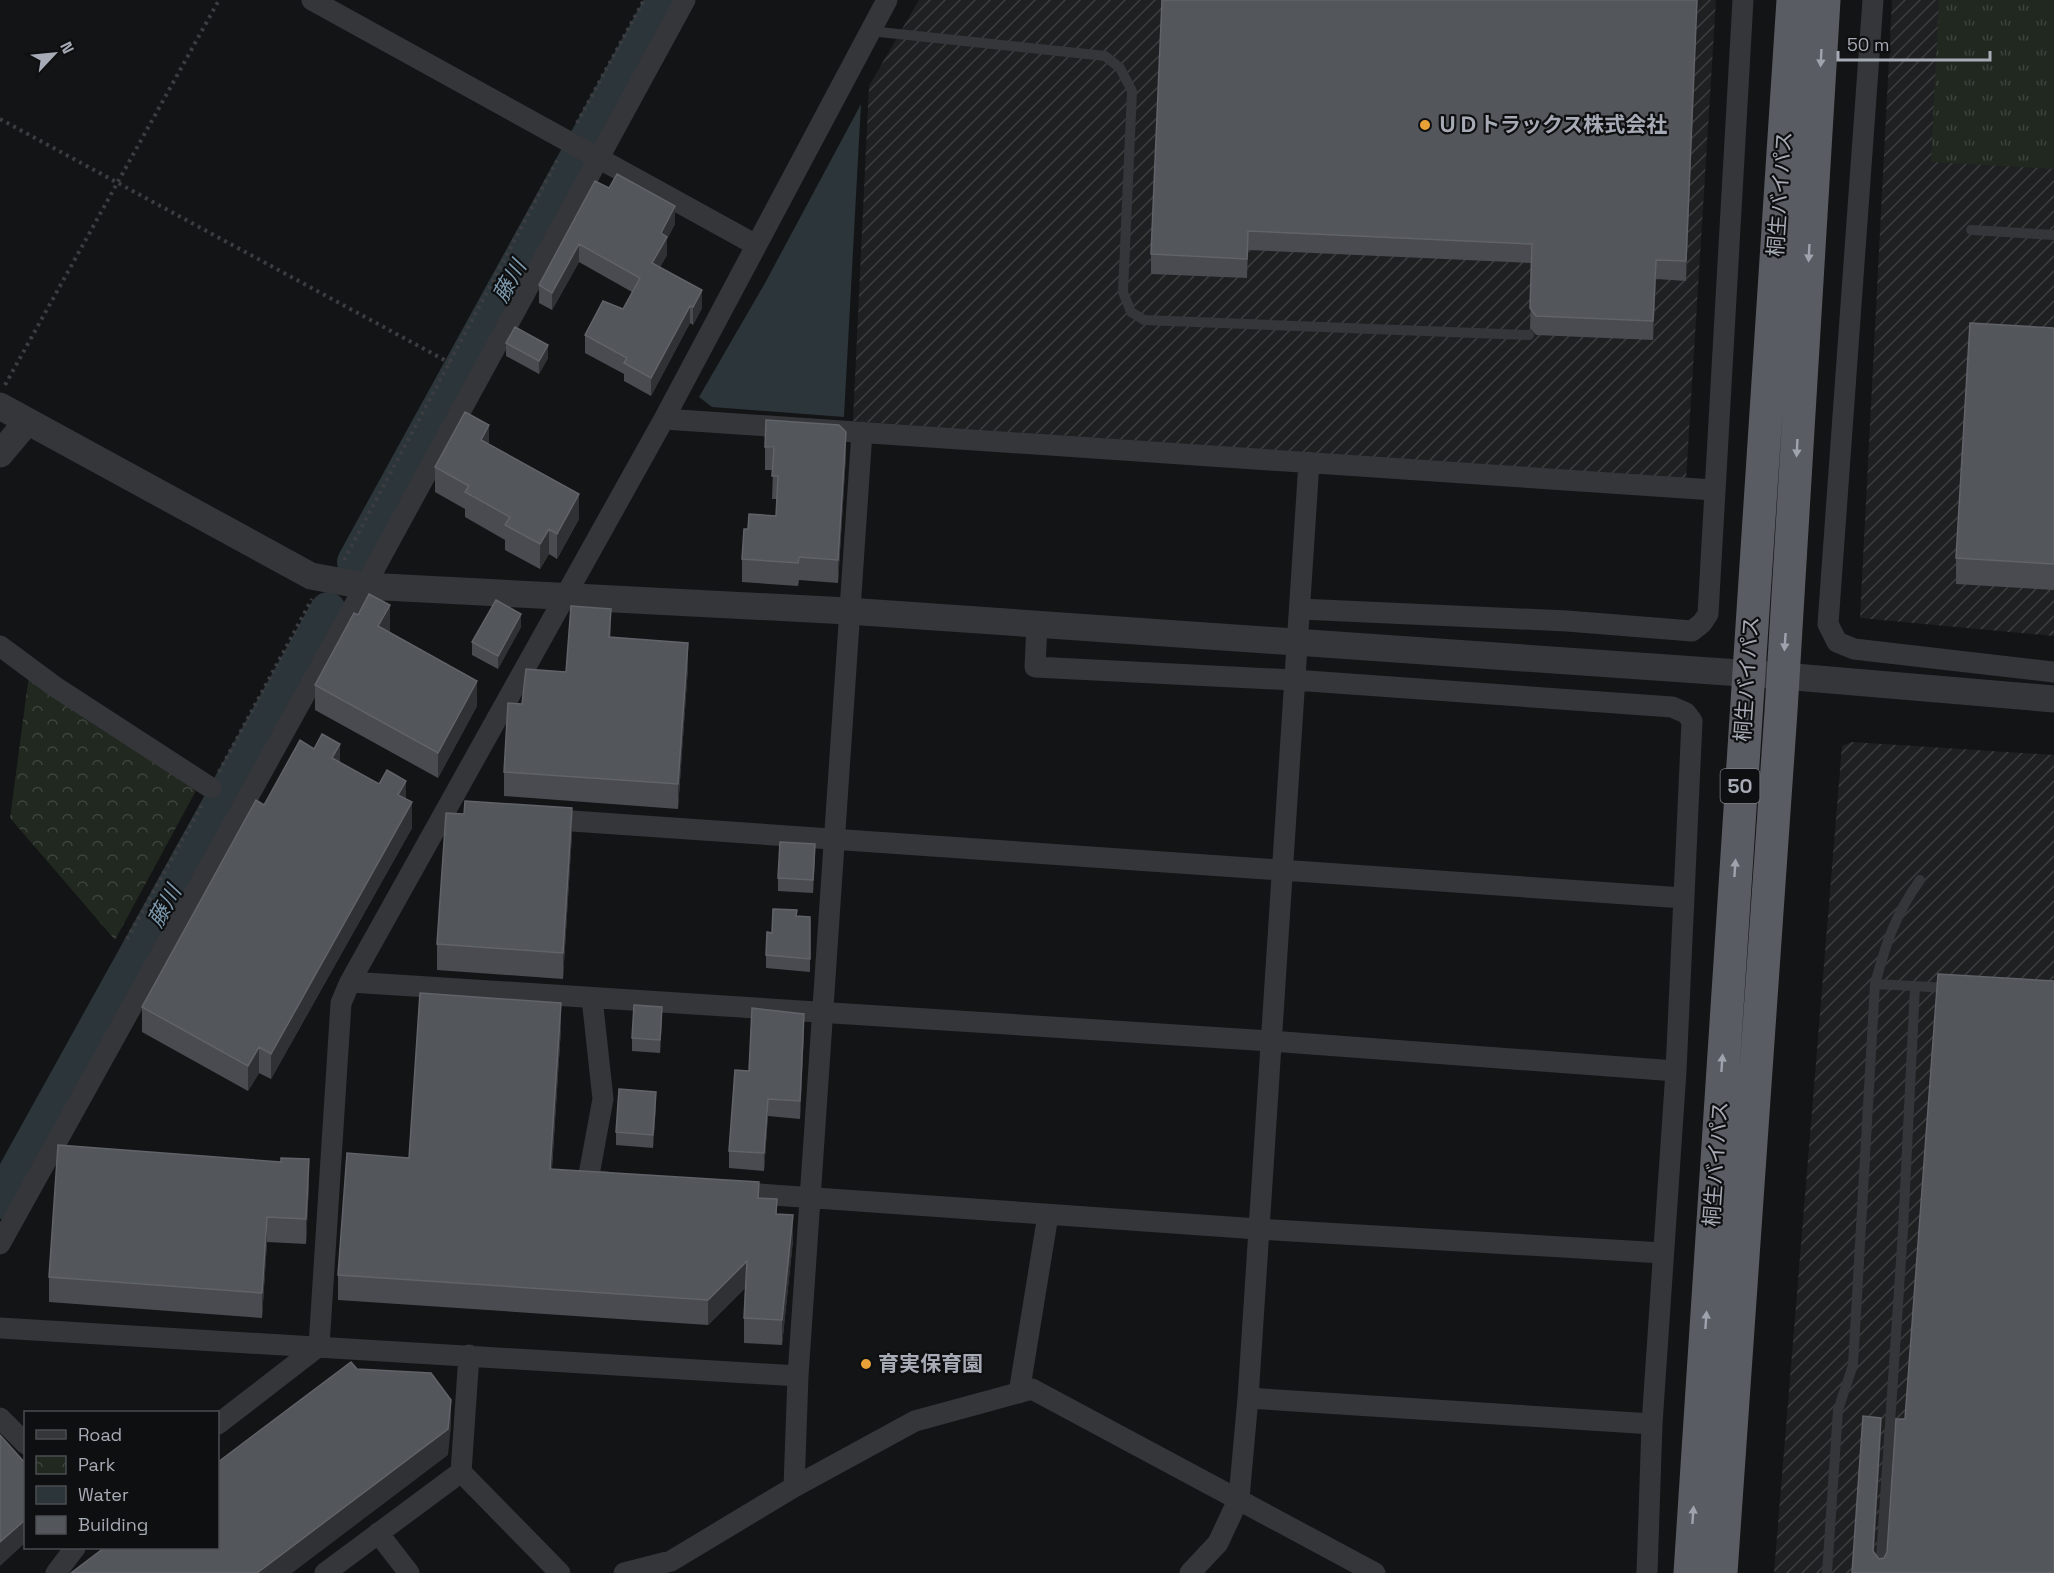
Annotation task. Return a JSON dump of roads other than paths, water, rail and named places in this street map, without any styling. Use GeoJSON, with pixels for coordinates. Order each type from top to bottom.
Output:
{"type":"FeatureCollection","features":[{"type":"Feature","properties":{"kind":"highway","name":"桐生バイパス"},"geometry":{"type":"LineString","coordinates":[[1690,1573],[1747,674],[1793,0]]}},
{"type":"Feature","properties":{"kind":"highway","name":"桐生バイパス"},"geometry":{"type":"LineString","coordinates":[[1721,1573],[1783,676],[1824,0]]}},
{"type":"Feature","properties":{"kind":"street"},"geometry":{"type":"LineString","coordinates":[[312,0],[568,139],[756,245]]}},
{"type":"Feature","properties":{"kind":"street"},"geometry":{"type":"LineString","coordinates":[[0,1244],[366,586],[685,0]]}},
{"type":"Feature","properties":{"kind":"street"},"geometry":{"type":"LineString","coordinates":[[219,1423],[319,1346],[341,1003],[563,596],[664,419],[887,0]]}},
{"type":"Feature","properties":{"kind":"street"},"geometry":{"type":"LineString","coordinates":[[1300,609],[1567,621],[1692,631],[1702,623],[1708,614],[1743,0]]}},
{"type":"Feature","properties":{"kind":"street"},"geometry":{"type":"LineString","coordinates":[[1873,0],[1828,624],[1836,642],[1854,649],[2054,672]]}},
{"type":"Feature","properties":{"kind":"street"},"geometry":{"type":"LineString","coordinates":[[0,406],[328,581],[366,586],[848,611],[1783,676],[2054,699]]}},
{"type":"Feature","properties":{"kind":"street"},"geometry":{"type":"LineString","coordinates":[[664,419],[1714,490]]}},
{"type":"Feature","properties":{"kind":"street"},"geometry":{"type":"LineString","coordinates":[[0,454],[27,422]]}},
{"type":"Feature","properties":{"kind":"street"},"geometry":{"type":"LineString","coordinates":[[794,1487],[798,1376],[824,1014],[848,611],[862,432]]}},
{"type":"Feature","properties":{"kind":"street"},"geometry":{"type":"LineString","coordinates":[[1190,1573],[1218,1543],[1239,1498],[1248,1398],[1309,462]]}},
{"type":"Feature","properties":{"kind":"street"},"geometry":{"type":"LineString","coordinates":[[1037,625],[1035,667],[1294,680],[1672,707],[1686,712],[1692,721],[1676,1071],[1652,1424],[1647,1573]]}},
{"type":"Feature","properties":{"kind":"street"},"geometry":{"type":"LineString","coordinates":[[0,646],[54,686],[211,788]]}},
{"type":"Feature","properties":{"kind":"street"},"geometry":{"type":"LineString","coordinates":[[444,812],[468,814]]}},
{"type":"Feature","properties":{"kind":"street"},"geometry":{"type":"LineString","coordinates":[[527,818],[834,841],[1281,868],[1684,898]]}},
{"type":"Feature","properties":{"kind":"street"},"geometry":{"type":"LineString","coordinates":[[351,982],[1270,1041],[1676,1071]]}},
{"type":"Feature","properties":{"kind":"street"},"geometry":{"type":"LineString","coordinates":[[592,998],[603,1099],[588,1180],[623,1183]]}},
{"type":"Feature","properties":{"kind":"street"},"geometry":{"type":"LineString","coordinates":[[705,1190],[1258,1229],[1663,1253]]}},
{"type":"Feature","properties":{"kind":"street"},"geometry":{"type":"LineString","coordinates":[[1019,1393],[1048,1215]]}},
{"type":"Feature","properties":{"kind":"street"},"geometry":{"type":"LineString","coordinates":[[0,1328],[798,1376]]}},
{"type":"Feature","properties":{"kind":"street"},"geometry":{"type":"LineString","coordinates":[[469,1355],[461,1472],[560,1573]]}},
{"type":"Feature","properties":{"kind":"street"},"geometry":{"type":"LineString","coordinates":[[624,1573],[671,1561],[794,1487],[915,1421],[1032,1389],[1239,1498],[1375,1573]]}},
{"type":"Feature","properties":{"kind":"street"},"geometry":{"type":"LineString","coordinates":[[1248,1398],[1652,1424]]}},
{"type":"Feature","properties":{"kind":"street"},"geometry":{"type":"LineString","coordinates":[[0,1418],[24,1442]]}},
{"type":"Feature","properties":{"kind":"street"},"geometry":{"type":"LineString","coordinates":[[325,1573],[461,1472]]}},
{"type":"Feature","properties":{"kind":"street"},"geometry":{"type":"LineString","coordinates":[[378,1533],[409,1573]]}},
{"type":"Feature","properties":{"kind":"street"},"geometry":{"type":"LineString","coordinates":[[56,1573],[74,1549]]}},
{"type":"Feature","properties":{"kind":"lane"},"geometry":{"type":"LineString","coordinates":[[870,31],[1105,56],[1120,68],[1132,91],[1123,292],[1131,312],[1143,320],[1529,335]]}},
{"type":"Feature","properties":{"kind":"lane"},"geometry":{"type":"LineString","coordinates":[[1971,230],[2054,235]]}},
{"type":"Feature","properties":{"kind":"lane"},"geometry":{"type":"LineString","coordinates":[[1827,1573],[1838,1410],[1853,1365],[1875,984],[1889,933],[1902,905],[1920,880]]}},
{"type":"Feature","properties":{"kind":"lane"},"geometry":{"type":"LineString","coordinates":[[1875,984],[1961,989]]}},
{"type":"Feature","properties":{"kind":"lane"},"geometry":{"type":"LineString","coordinates":[[1880,1573],[1903,1230],[1915,986]]}},
{"type":"Feature","properties":{"kind":"water"},"geometry":{"type":"Polygon","coordinates":[[[861,104],[844,417],[712,407],[699,397],[765,283],[861,104]]]}},
{"type":"Feature","properties":{"kind":"waterway","name":"藤川"},"geometry":{"type":"LineString","coordinates":[[355,562],[664,0]]}},
{"type":"Feature","properties":{"kind":"waterway","name":"藤川"},"geometry":{"type":"LineString","coordinates":[[0,1201],[328,610]]}},
{"type":"Feature","properties":{"kind":"place","name":"ＵＤトラックス株式会社"},"geometry":{"type":"Point","coordinates":[1425,125]}},
{"type":"Feature","properties":{"kind":"place","name":"育実保育園"},"geometry":{"type":"Point","coordinates":[866,1364]}}]}
